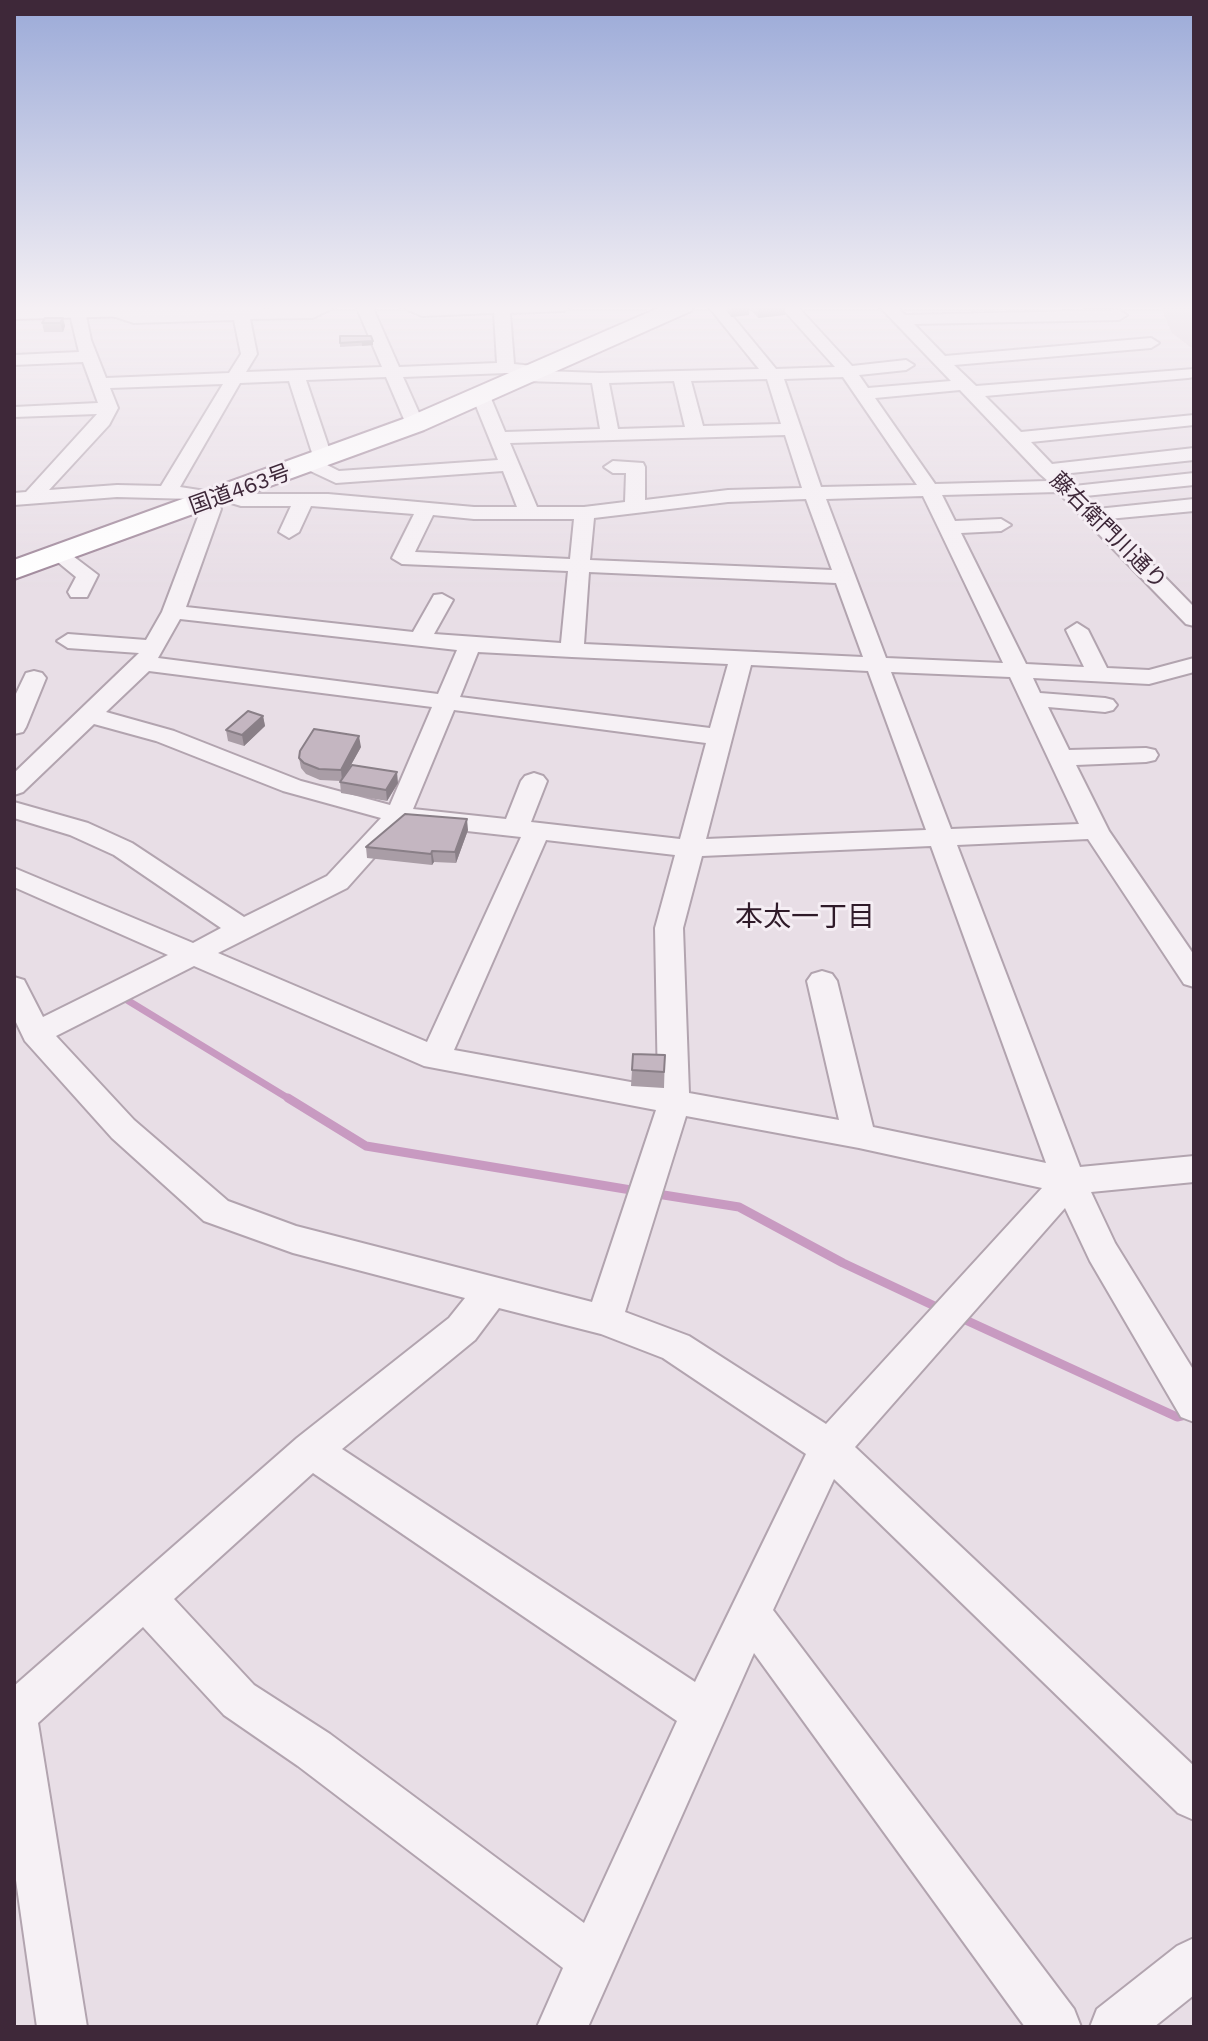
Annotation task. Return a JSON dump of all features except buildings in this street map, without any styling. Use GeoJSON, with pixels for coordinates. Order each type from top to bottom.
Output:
{"type":"FeatureCollection","features":[{"type":"Feature","properties":{"kind":"highway","name":"国道463号"},"geometry":{"type":"LineString","coordinates":[[14,570],[318,462],[469,401]]}},
{"type":"Feature","properties":{"kind":"street"},"geometry":{"type":"LineString","coordinates":[[23,498],[100,425],[109,408],[107,401]]}},
{"type":"Feature","properties":{"kind":"street"},"geometry":{"type":"LineString","coordinates":[[167,492],[221,401]]}},
{"type":"Feature","properties":{"kind":"street"},"geometry":{"type":"LineString","coordinates":[[302,401],[318,462],[336,477],[511,465]]}},
{"type":"Feature","properties":{"kind":"street"},"geometry":{"type":"LineString","coordinates":[[406,401],[415,424]]}},
{"type":"Feature","properties":{"kind":"street"},"geometry":{"type":"LineString","coordinates":[[483,401],[530,514]]}},
{"type":"Feature","properties":{"kind":"street"},"geometry":{"type":"LineString","coordinates":[[604,401],[610,434]]}},
{"type":"Feature","properties":{"kind":"street"},"geometry":{"type":"LineString","coordinates":[[688,401],[695,431]]}},
{"type":"Feature","properties":{"kind":"street"},"geometry":{"type":"LineString","coordinates":[[781,401],[1069,1181],[1102,1251],[1194,1405]]}},
{"type":"Feature","properties":{"kind":"street"},"geometry":{"type":"LineString","coordinates":[[868,401],[930,490],[1096,831],[1194,977]]}},
{"type":"Feature","properties":{"kind":"street","name":"藤右衛門川通り"},"geometry":{"type":"LineString","coordinates":[[980,401],[1093,515],[1183,595],[1194,619]]}},
{"type":"Feature","properties":{"kind":"street"},"geometry":{"type":"LineString","coordinates":[[14,412],[109,408]]}},
{"type":"Feature","properties":{"kind":"street"},"geometry":{"type":"LineString","coordinates":[[1016,438],[1194,420]]}},
{"type":"Feature","properties":{"kind":"street"},"geometry":{"type":"LineString","coordinates":[[499,438],[610,434],[653,440],[695,431],[791,429]]}},
{"type":"Feature","properties":{"kind":"street"},"geometry":{"type":"LineString","coordinates":[[1047,470],[1194,454]]}},
{"type":"Feature","properties":{"kind":"street"},"geometry":{"type":"LineString","coordinates":[[613,467],[636,467],[635,508]]}},
{"type":"Feature","properties":{"kind":"street"},"geometry":{"type":"LineString","coordinates":[[23,498],[117,491],[167,492],[241,500],[304,500],[530,514],[584,513],[728,496],[1066,489],[1194,479]]}},
{"type":"Feature","properties":{"kind":"street"},"geometry":{"type":"LineString","coordinates":[[14,787],[148,655],[173,612],[217,498]]}},
{"type":"Feature","properties":{"kind":"street"},"geometry":{"type":"LineString","coordinates":[[289,532],[304,500]]}},
{"type":"Feature","properties":{"kind":"street"},"geometry":{"type":"LineString","coordinates":[[1093,515],[1194,505]]}},
{"type":"Feature","properties":{"kind":"street"},"geometry":{"type":"LineString","coordinates":[[426,509],[402,558],[847,577]]}},
{"type":"Feature","properties":{"kind":"street"},"geometry":{"type":"LineString","coordinates":[[572,650],[584,513]]}},
{"type":"Feature","properties":{"kind":"street"},"geometry":{"type":"LineString","coordinates":[[948,527],[1001,525]]}},
{"type":"Feature","properties":{"kind":"street"},"geometry":{"type":"LineString","coordinates":[[58,554],[87,575],[79,592]]}},
{"type":"Feature","properties":{"kind":"street"},"geometry":{"type":"LineString","coordinates":[[420,639],[442,600]]}},
{"type":"Feature","properties":{"kind":"street"},"geometry":{"type":"LineString","coordinates":[[173,612],[470,645],[1149,677],[1194,665]]}},
{"type":"Feature","properties":{"kind":"street"},"geometry":{"type":"LineString","coordinates":[[1077,630],[1099,675]]}},
{"type":"Feature","properties":{"kind":"street"},"geometry":{"type":"LineString","coordinates":[[68,641],[445,703],[720,737]]}},
{"type":"Feature","properties":{"kind":"street"},"geometry":{"type":"LineString","coordinates":[[36,1033],[337,882],[398,815],[470,645]]}},
{"type":"Feature","properties":{"kind":"street"},"geometry":{"type":"LineString","coordinates":[[604,1320],[674,1104],[669,928],[741,658]]}},
{"type":"Feature","properties":{"kind":"street"},"geometry":{"type":"LineString","coordinates":[[14,727],[34,678]]}},
{"type":"Feature","properties":{"kind":"street"},"geometry":{"type":"LineString","coordinates":[[1031,699],[1105,705]]}},
{"type":"Feature","properties":{"kind":"street"},"geometry":{"type":"LineString","coordinates":[[90,715],[165,736],[292,786],[398,815],[527,830],[690,848],[940,835],[1096,831]]}},
{"type":"Feature","properties":{"kind":"street"},"geometry":{"type":"LineString","coordinates":[[14,742],[59,744]]}},
{"type":"Feature","properties":{"kind":"street"},"geometry":{"type":"LineString","coordinates":[[1060,758],[1146,755]]}},
{"type":"Feature","properties":{"kind":"street"},"geometry":{"type":"LineString","coordinates":[[435,1058],[527,830],[534,781]]}},
{"type":"Feature","properties":{"kind":"street"},"geometry":{"type":"LineString","coordinates":[[14,810],[79,829],[123,849],[241,929]]}},
{"type":"Feature","properties":{"kind":"street"},"geometry":{"type":"LineString","coordinates":[[14,877],[435,1058],[859,1136],[1069,1181],[1194,1169]]}},
{"type":"Feature","properties":{"kind":"street"},"geometry":{"type":"LineString","coordinates":[[822,981],[859,1136]]}},
{"type":"Feature","properties":{"kind":"street"},"geometry":{"type":"LineString","coordinates":[[14,987],[36,1033],[123,1129],[216,1211],[293,1239],[604,1320],[676,1347],[829,1448],[1194,1797]]}},
{"type":"Feature","properties":{"kind":"street"},"geometry":{"type":"LineString","coordinates":[[562,2027],[703,1713],[829,1448],[1069,1181]]}},
{"type":"Feature","properties":{"kind":"street"},"geometry":{"type":"LineString","coordinates":[[62,2027],[14,1713],[311,1450],[462,1329],[492,1290]]}},
{"type":"Feature","properties":{"kind":"street"},"geometry":{"type":"LineString","coordinates":[[311,1450],[703,1713]]}},
{"type":"Feature","properties":{"kind":"street"},"geometry":{"type":"LineString","coordinates":[[145,1598],[239,1700],[314,1750],[592,1959]]}},
{"type":"Feature","properties":{"kind":"street"},"geometry":{"type":"LineString","coordinates":[[750,1613],[1056,2027]]}},
{"type":"Feature","properties":{"kind":"street"},"geometry":{"type":"LineString","coordinates":[[1115,2027],[1194,1963]]}},
{"type":"Feature","properties":{"kind":"waterway"},"geometry":{"type":"LineString","coordinates":[[127,1000],[291,1100]]}},
{"type":"Feature","properties":{"kind":"waterway"},"geometry":{"type":"LineString","coordinates":[[288,1098],[366,1146],[637,1191]]}},
{"type":"Feature","properties":{"kind":"waterway"},"geometry":{"type":"LineString","coordinates":[[651,1193],[739,1207],[843,1263],[943,1310]]}},
{"type":"Feature","properties":{"kind":"waterway"},"geometry":{"type":"LineString","coordinates":[[959,1317],[1177,1417],[1194,1413]]}},
{"type":"Feature","properties":{"kind":"district","name":"本太一丁目"},"geometry":{"type":"Point","coordinates":[805,918]}}]}
